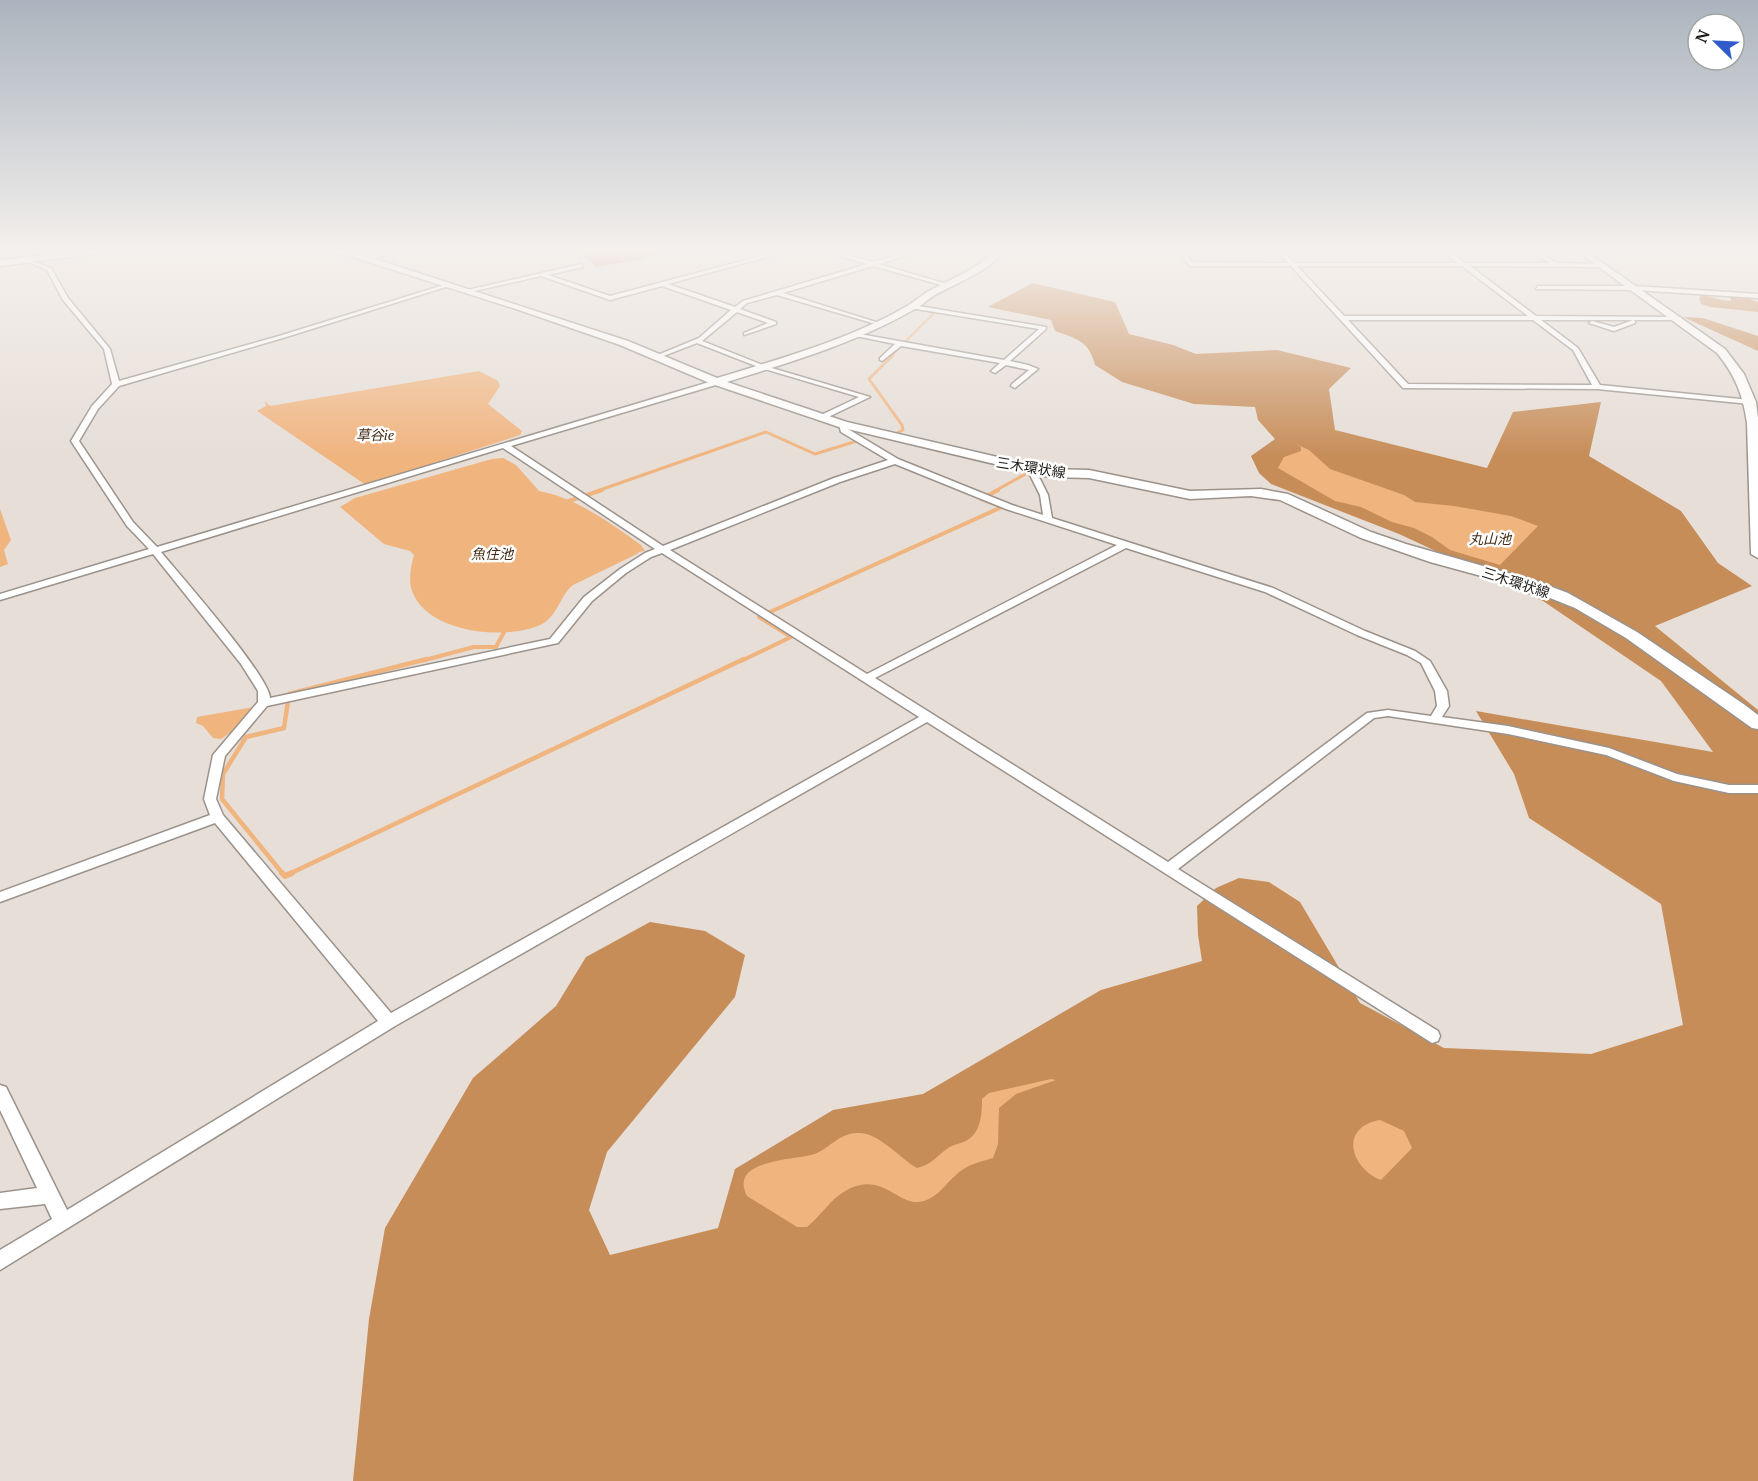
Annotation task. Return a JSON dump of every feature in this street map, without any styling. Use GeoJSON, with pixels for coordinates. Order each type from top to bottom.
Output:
{"type":"FeatureCollection","features":[{"type":"Feature","properties":{"kind":"main road","name":"三木環状線"},"geometry":{"type":"LineString","coordinates":[[552,318],[716,382],[843,425],[1049,473],[1089,474],[1206,497],[1269,493],[1297,500],[1364,534],[1434,559],[1534,586],[1593,612],[1627,631],[1734,704],[1758,724]]}},
{"type":"Feature","properties":{"kind":"main road"},"geometry":{"type":"LineString","coordinates":[[716,382],[854,334],[889,318]]}},
{"type":"Feature","properties":{"kind":"main road"},"geometry":{"type":"LineString","coordinates":[[1678,318],[1711,342],[1730,361],[1739,374],[1750,402],[1754,443],[1758,554]]}},
{"type":"Feature","properties":{"kind":"street"},"geometry":{"type":"LineString","coordinates":[[81,318],[107,350],[116,384]]}},
{"type":"Feature","properties":{"kind":"street"},"geometry":{"type":"LineString","coordinates":[[342,318],[116,384],[95,408],[75,441],[130,524],[156,551],[245,662],[264,691],[263,703],[219,755],[210,799],[217,817],[388,1022]]}},
{"type":"Feature","properties":{"kind":"street"},"geometry":{"type":"LineString","coordinates":[[656,357],[697,341],[727,318]]}},
{"type":"Feature","properties":{"kind":"street"},"geometry":{"type":"LineString","coordinates":[[746,334],[774,323],[760,318]]}},
{"type":"Feature","properties":{"kind":"street"},"geometry":{"type":"LineString","coordinates":[[859,318],[877,324]]}},
{"type":"Feature","properties":{"kind":"street"},"geometry":{"type":"LineString","coordinates":[[982,318],[1044,328],[995,371]]}},
{"type":"Feature","properties":{"kind":"street"},"geometry":{"type":"LineString","coordinates":[[1345,318],[1406,386],[1597,387],[1750,402]]}},
{"type":"Feature","properties":{"kind":"street"},"geometry":{"type":"LineString","coordinates":[[1536,318],[1576,350],[1597,387]]}},
{"type":"Feature","properties":{"kind":"street"},"geometry":{"type":"LineString","coordinates":[[1574,318],[1614,329],[1636,321],[1635,318]]}},
{"type":"Feature","properties":{"kind":"street"},"geometry":{"type":"LineString","coordinates":[[854,334],[1034,369],[1015,386]]}},
{"type":"Feature","properties":{"kind":"street"},"geometry":{"type":"LineString","coordinates":[[697,341],[764,367],[866,397],[822,418]]}},
{"type":"Feature","properties":{"kind":"street"},"geometry":{"type":"LineString","coordinates":[[882,359],[899,344]]}},
{"type":"Feature","properties":{"kind":"street"},"geometry":{"type":"LineString","coordinates":[[0,597],[716,382]]}},
{"type":"Feature","properties":{"kind":"street"},"geometry":{"type":"LineString","coordinates":[[843,425],[844,430],[894,461],[1048,521],[1269,591],[1411,653],[1425,662],[1441,691],[1443,706],[1434,720]]}},
{"type":"Feature","properties":{"kind":"street"},"geometry":{"type":"LineString","coordinates":[[505,446],[662,549],[1432,1036]]}},
{"type":"Feature","properties":{"kind":"street"},"geometry":{"type":"LineString","coordinates":[[263,703],[554,641],[588,599],[623,571],[662,549],[837,480],[894,461]]}},
{"type":"Feature","properties":{"kind":"street"},"geometry":{"type":"LineString","coordinates":[[1031,469],[1044,495],[1048,521]]}},
{"type":"Feature","properties":{"kind":"street"},"geometry":{"type":"LineString","coordinates":[[867,678],[1124,545]]}},
{"type":"Feature","properties":{"kind":"street"},"geometry":{"type":"LineString","coordinates":[[1168,869],[1371,715],[1388,713],[1508,730],[1609,752],[1674,777],[1729,789],[1758,789]]}},
{"type":"Feature","properties":{"kind":"street"},"geometry":{"type":"LineString","coordinates":[[0,1261],[388,1022],[928,717]]}},
{"type":"Feature","properties":{"kind":"street"},"geometry":{"type":"LineString","coordinates":[[0,897],[217,817]]}},
{"type":"Feature","properties":{"kind":"street"},"geometry":{"type":"LineString","coordinates":[[0,1092],[63,1222]]}},
{"type":"Feature","properties":{"kind":"street"},"geometry":{"type":"LineString","coordinates":[[0,1201],[50,1195]]}},
{"type":"Feature","properties":{"kind":"shaded area"},"geometry":{"type":"Polygon","coordinates":[[[1042,318],[1122,318],[1129,334],[1173,345],[1196,354],[1277,350],[1351,368],[1329,389],[1335,430],[1487,468],[1513,412],[1601,402],[1589,456],[1681,511],[1718,563],[1752,586],[1655,626],[1758,710],[1758,1481],[353,1481],[369,1319],[385,1228],[473,1078],[556,1006],[586,957],[650,922],[705,931],[745,955],[735,997],[607,1152],[589,1210],[610,1255],[718,1228],[735,1169],[833,1110],[923,1094],[1101,990],[1202,961],[1197,906],[1216,888],[1239,878],[1269,882],[1300,902],[1360,1003],[1444,1048],[1591,1054],[1683,1025],[1661,904],[1529,818],[1514,774],[1476,711],[1713,752],[1661,681],[1543,601],[1399,534],[1271,484],[1259,473],[1251,456],[1275,439],[1258,420],[1255,407],[1194,404],[1122,382],[1095,365],[1086,346],[1081,342],[1055,331],[1051,320],[1042,318]]]}},
{"type":"Feature","properties":{"kind":"shaded area"},"geometry":{"type":"Polygon","coordinates":[[[1685,318],[1703,318],[1758,336],[1758,351],[1685,318]]]}},
{"type":"Feature","properties":{"kind":"water","name":"草谷ie"},"geometry":{"type":"Polygon","coordinates":[[[479,371],[498,381],[500,386],[488,404],[522,431],[520,435],[366,485],[257,411],[266,406],[265,401],[270,406],[479,371]]]}},
{"type":"Feature","properties":{"kind":"water","name":"丸山池"},"geometry":{"type":"Polygon","coordinates":[[[1293,443],[1309,450],[1330,469],[1404,495],[1415,502],[1511,516],[1538,526],[1500,565],[1450,550],[1414,528],[1392,522],[1361,507],[1335,501],[1278,468],[1284,457],[1301,451],[1301,447],[1293,443]]]}},
{"type":"Feature","properties":{"kind":"water","name":"魚住池"},"geometry":{"type":"Polygon","coordinates":[[[503,458],[516,465],[539,491],[567,499],[593,512],[641,545],[645,551],[638,552],[573,585],[550,618],[538,626],[506,632],[468,630],[433,616],[420,605],[410,582],[414,555],[410,551],[384,544],[340,507],[355,498],[492,459],[503,458]]]}},
{"type":"Feature","properties":{"kind":"water"},"geometry":{"type":"Polygon","coordinates":[[[0,509],[11,540],[4,550],[8,564],[0,567],[0,509]]]}},
{"type":"Feature","properties":{"kind":"water"},"geometry":{"type":"Polygon","coordinates":[[[254,707],[231,732],[221,739],[213,738],[203,726],[196,723],[197,717],[254,707]]]}},
{"type":"Feature","properties":{"kind":"water"},"geometry":{"type":"Polygon","coordinates":[[[1051,1079],[1056,1080],[1016,1094],[999,1108],[998,1144],[993,1158],[964,1169],[937,1193],[924,1201],[906,1200],[871,1184],[860,1185],[836,1198],[807,1227],[797,1227],[747,1196],[744,1183],[747,1174],[756,1167],[809,1156],[841,1137],[858,1133],[882,1141],[910,1164],[917,1168],[922,1167],[948,1148],[971,1138],[980,1123],[982,1099],[989,1093],[1051,1079]]]}},
{"type":"Feature","properties":{"kind":"water"},"geometry":{"type":"Polygon","coordinates":[[[1380,1120],[1404,1131],[1412,1148],[1381,1180],[1362,1167],[1356,1158],[1354,1148],[1354,1139],[1358,1131],[1367,1124],[1380,1120]]]}},
{"type":"Feature","properties":{"kind":"waterway"},"geometry":{"type":"LineString","coordinates":[[891,356],[929,318]]}},
{"type":"Feature","properties":{"kind":"waterway"},"geometry":{"type":"LineString","coordinates":[[893,355],[869,379],[902,425],[903,430],[893,435]]}},
{"type":"Feature","properties":{"kind":"waterway"},"geometry":{"type":"LineString","coordinates":[[597,491],[766,432],[815,454],[857,441]]}},
{"type":"Feature","properties":{"kind":"waterway"},"geometry":{"type":"LineString","coordinates":[[995,491],[1029,472]]}},
{"type":"Feature","properties":{"kind":"waterway"},"geometry":{"type":"LineString","coordinates":[[566,502],[602,490]]}},
{"type":"Feature","properties":{"kind":"waterway"},"geometry":{"type":"LineString","coordinates":[[741,661],[791,637],[759,617],[1002,507],[981,499],[998,490]]}},
{"type":"Feature","properties":{"kind":"waterway"},"geometry":{"type":"LineString","coordinates":[[421,661],[474,647],[496,647],[504,632]]}},
{"type":"Feature","properties":{"kind":"waterway"},"geometry":{"type":"LineString","coordinates":[[283,874],[222,799],[223,774],[246,737],[284,728],[289,694],[427,659]]}},
{"type":"Feature","properties":{"kind":"waterway"},"geometry":{"type":"LineString","coordinates":[[289,874],[744,659]]}},
{"type":"Feature","properties":{"kind":"waterway"},"geometry":{"type":"LineString","coordinates":[[283,874],[285,876],[292,873]]}}]}
